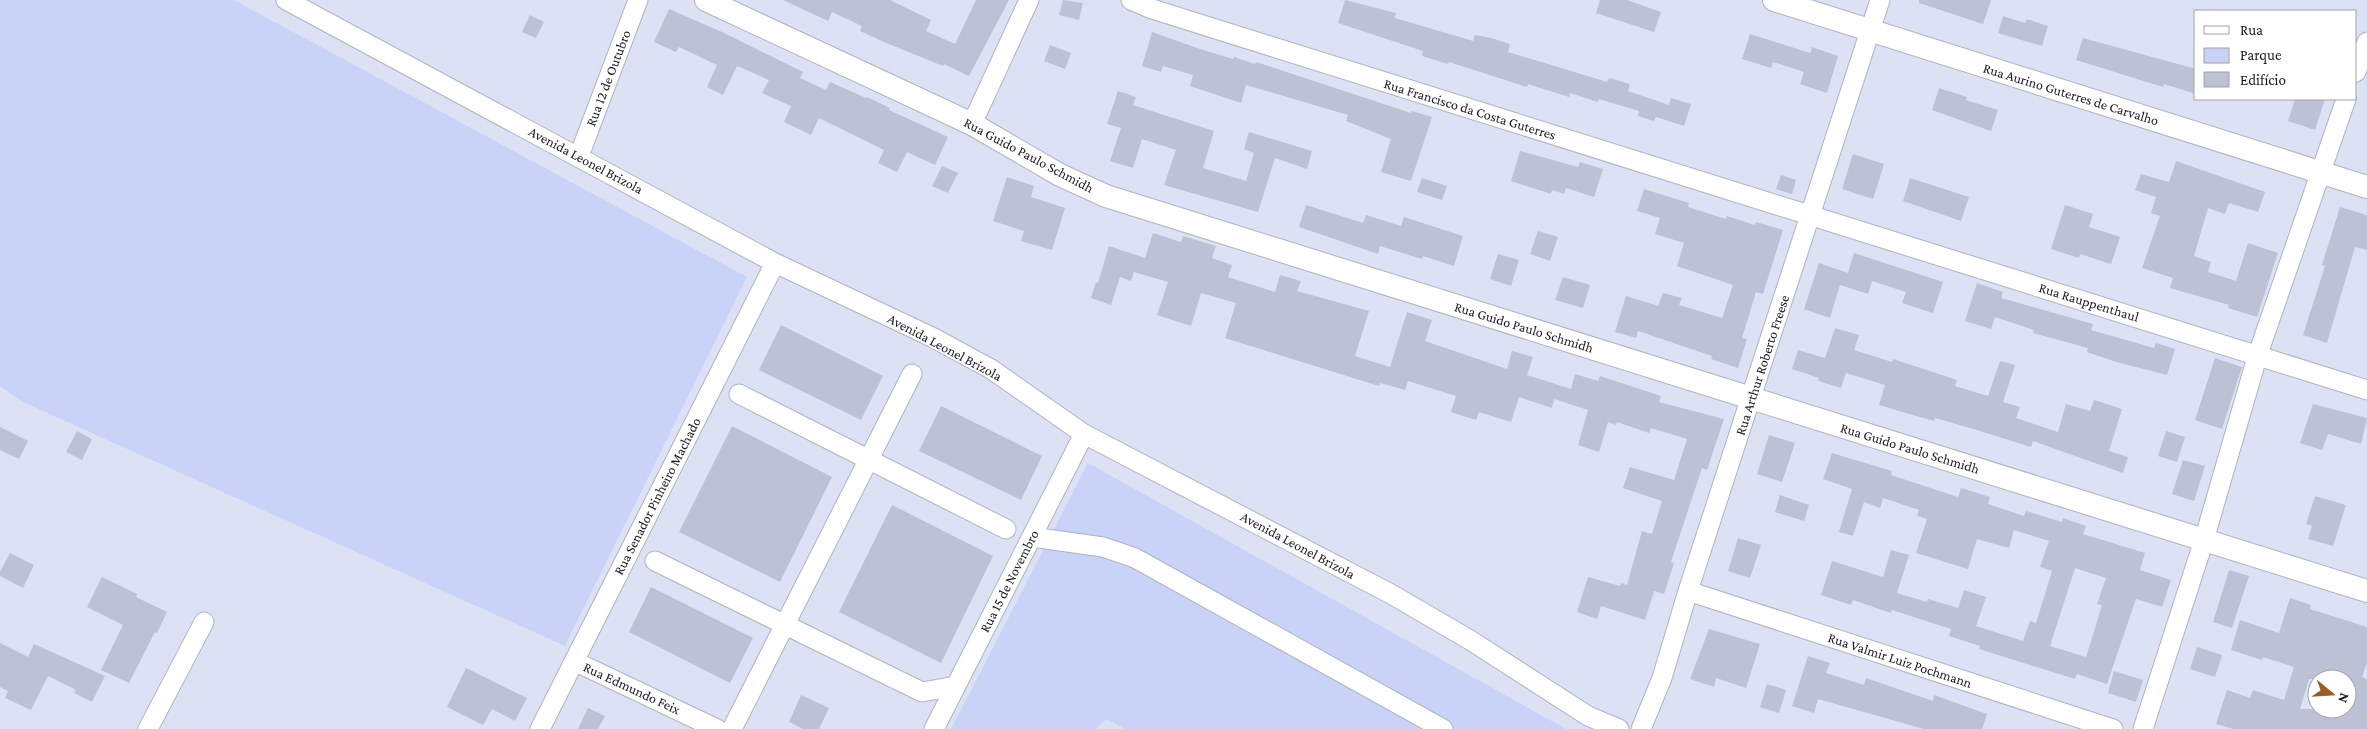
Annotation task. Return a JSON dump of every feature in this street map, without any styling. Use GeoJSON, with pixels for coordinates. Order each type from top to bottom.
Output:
{"type":"FeatureCollection","features":[{"type":"Feature","properties":{"kind":"street","name":"Avenida Leonel Brizola"},"geometry":{"type":"LineString","coordinates":[[286,0],[775,263],[934,338],[991,369],[1084,434],[1391,594],[1470,640],[1588,716],[1619,729]]}},
{"type":"Feature","properties":{"kind":"street","name":"Rua 12 de Outubro"},"geometry":{"type":"LineString","coordinates":[[579,156],[638,0]]}},
{"type":"Feature","properties":{"kind":"street","name":"Rua Guido Paulo Schmidh"},"geometry":{"type":"LineString","coordinates":[[706,0],[972,124],[1060,175],[1106,196],[2367,591]]}},
{"type":"Feature","properties":{"kind":"street"},"geometry":{"type":"LineString","coordinates":[[972,124],[1029,0]]}},
{"type":"Feature","properties":{"kind":"street","name":"Rua Francisco da Costa Guterres"},"geometry":{"type":"LineString","coordinates":[[1131,0],[1152,9],[1811,216]]}},
{"type":"Feature","properties":{"kind":"street","name":"Rua Aurino Guterres de Carvalho"},"geometry":{"type":"LineString","coordinates":[[1774,0],[2367,187]]}},
{"type":"Feature","properties":{"kind":"street","name":"Rua Arthur Roberto Freese"},"geometry":{"type":"LineString","coordinates":[[1641,729],[1662,678],[1688,592],[1880,0]]}},
{"type":"Feature","properties":{"kind":"street"},"geometry":{"type":"LineString","coordinates":[[2357,69],[2367,42]]}},
{"type":"Feature","properties":{"kind":"street"},"geometry":{"type":"LineString","coordinates":[[2144,729],[2204,540],[2258,354],[2319,172],[2346,100]]}},
{"type":"Feature","properties":{"kind":"street","name":"Rua Rauppenthaul"},"geometry":{"type":"LineString","coordinates":[[1811,216],[2258,354],[2367,390]]}},
{"type":"Feature","properties":{"kind":"street","name":"Rua Senador Pinheiro Machado"},"geometry":{"type":"LineString","coordinates":[[540,729],[775,263]]}},
{"type":"Feature","properties":{"kind":"street"},"geometry":{"type":"LineString","coordinates":[[732,729],[912,374]]}},
{"type":"Feature","properties":{"kind":"street"},"geometry":{"type":"LineString","coordinates":[[738,394],[1006,529]]}},
{"type":"Feature","properties":{"kind":"street","name":"Rua 15 de Novembro"},"geometry":{"type":"LineString","coordinates":[[934,729],[1084,434]]}},
{"type":"Feature","properties":{"kind":"street"},"geometry":{"type":"LineString","coordinates":[[1032,537],[1103,546],[1135,558],[1443,729]]}},
{"type":"Feature","properties":{"kind":"street"},"geometry":{"type":"LineString","coordinates":[[655,561],[922,692],[956,686]]}},
{"type":"Feature","properties":{"kind":"street","name":"Rua Valmir Luiz Pochmann"},"geometry":{"type":"LineString","coordinates":[[1688,592],[2113,729]]}},
{"type":"Feature","properties":{"kind":"street"},"geometry":{"type":"LineString","coordinates":[[148,729],[204,622]]}},
{"type":"Feature","properties":{"kind":"street","name":"Rua Edmundo Feix"},"geometry":{"type":"LineString","coordinates":[[574,661],[717,729]]}},
{"type":"Feature","properties":{"kind":"green space"},"geometry":{"type":"Polygon","coordinates":[[[0,0],[234,0],[747,277],[565,646],[23,402],[0,386],[0,0]]]}},
{"type":"Feature","properties":{"kind":"green space"},"geometry":{"type":"Polygon","coordinates":[[[1088,463],[1566,729],[1125,729],[1106,719],[1096,729],[951,729],[1088,463]]]}},
{"type":"Feature","properties":{"kind":"building"},"geometry":{"type":"Polygon","coordinates":[[[783,0],[890,0],[931,20],[926,31],[955,44],[976,0],[1009,0],[969,76],[944,64],[943,66],[860,31],[862,26],[832,12],[828,21],[783,0]]]}},
{"type":"Feature","properties":{"kind":"building"},"geometry":{"type":"Polygon","coordinates":[[[1063,0],[1083,3],[1079,20],[1059,15],[1063,0]]]}},
{"type":"Feature","properties":{"kind":"building"},"geometry":{"type":"Polygon","coordinates":[[[1345,0],[1396,13],[1395,18],[1473,41],[1475,35],[1510,44],[1508,52],[1607,82],[1609,78],[1630,84],[1628,91],[1669,105],[1671,98],[1691,104],[1684,126],[1656,117],[1654,121],[1638,116],[1639,111],[1599,99],[1598,102],[1570,93],[1569,97],[1528,84],[1527,87],[1449,62],[1448,64],[1422,56],[1423,51],[1338,23],[1345,0]]]}},
{"type":"Feature","properties":{"kind":"building"},"geometry":{"type":"Polygon","coordinates":[[[1600,0],[1627,0],[1661,12],[1654,32],[1596,13],[1600,0]]]}},
{"type":"Feature","properties":{"kind":"building"},"geometry":{"type":"Polygon","coordinates":[[[1919,0],[1991,0],[1983,24],[1919,3],[1919,0]]]}},
{"type":"Feature","properties":{"kind":"building"},"geometry":{"type":"Polygon","coordinates":[[[669,9],[722,32],[803,72],[800,78],[826,90],[830,82],[867,97],[890,108],[889,110],[948,137],[935,165],[907,152],[897,172],[878,163],[884,150],[819,118],[811,135],[784,122],[791,106],[762,93],[769,80],[737,66],[723,95],[707,87],[717,65],[679,47],[676,52],[654,42],[669,9]]]}},
{"type":"Feature","properties":{"kind":"building"},"geometry":{"type":"Polygon","coordinates":[[[530,15],[544,22],[536,38],[522,32],[530,15]]]}},
{"type":"Feature","properties":{"kind":"building"},"geometry":{"type":"Polygon","coordinates":[[[2003,16],[2025,23],[2027,19],[2048,26],[2042,46],[1998,33],[2003,16]]]}},
{"type":"Feature","properties":{"kind":"building"},"geometry":{"type":"Polygon","coordinates":[[[1152,32],[1200,49],[1233,59],[1234,57],[1255,64],[1256,62],[1411,113],[1412,111],[1432,117],[1411,181],[1381,172],[1391,139],[1346,121],[1348,115],[1246,85],[1241,103],[1190,86],[1193,75],[1163,66],[1161,72],[1142,66],[1152,32]]]}},
{"type":"Feature","properties":{"kind":"building"},"geometry":{"type":"Polygon","coordinates":[[[1750,34],[1810,53],[1812,47],[1838,56],[1827,93],[1800,84],[1804,72],[1773,62],[1771,68],[1742,59],[1750,34]]]}},
{"type":"Feature","properties":{"kind":"building"},"geometry":{"type":"Polygon","coordinates":[[[2083,38],[2194,68],[2194,93],[2164,84],[2163,87],[2076,60],[2083,38]]]}},
{"type":"Feature","properties":{"kind":"building"},"geometry":{"type":"Polygon","coordinates":[[[1050,45],[1071,53],[1065,69],[1044,61],[1050,45]]]}},
{"type":"Feature","properties":{"kind":"building"},"geometry":{"type":"Polygon","coordinates":[[[1939,88],[1967,97],[1966,100],[1998,110],[1991,131],[1932,110],[1939,88]]]}},
{"type":"Feature","properties":{"kind":"building"},"geometry":{"type":"Polygon","coordinates":[[[1118,91],[1136,97],[1133,105],[1214,131],[1203,168],[1246,181],[1254,153],[1244,149],[1249,132],[1312,151],[1307,169],[1275,158],[1258,212],[1164,185],[1176,150],[1142,139],[1133,168],[1110,161],[1121,128],[1107,124],[1118,91]]]}},
{"type":"Feature","properties":{"kind":"building"},"geometry":{"type":"Polygon","coordinates":[[[2295,100],[2325,100],[2315,130],[2288,121],[2295,100]]]}},
{"type":"Feature","properties":{"kind":"building"},"geometry":{"type":"Polygon","coordinates":[[[1520,151],[1578,167],[1580,162],[1603,169],[1594,197],[1566,188],[1564,194],[1552,190],[1551,194],[1511,181],[1520,151]]]}},
{"type":"Feature","properties":{"kind":"building"},"geometry":{"type":"Polygon","coordinates":[[[1853,154],[1884,164],[1873,199],[1842,189],[1853,154]]]}},
{"type":"Feature","properties":{"kind":"building"},"geometry":{"type":"Polygon","coordinates":[[[2176,161],[2265,192],[2258,212],[2229,203],[2225,214],[2208,208],[2194,256],[2211,262],[2208,272],[2236,281],[2248,243],[2278,253],[2257,317],[2228,308],[2229,305],[2170,288],[2173,278],[2142,268],[2160,216],[2151,213],[2156,197],[2135,190],[2141,174],[2169,182],[2176,161]]]}},
{"type":"Feature","properties":{"kind":"building"},"geometry":{"type":"Polygon","coordinates":[[[942,166],[958,173],[948,193],[932,186],[942,166]]]}},
{"type":"Feature","properties":{"kind":"building"},"geometry":{"type":"Polygon","coordinates":[[[1781,175],[1796,180],[1792,194],[1776,189],[1781,175]]]}},
{"type":"Feature","properties":{"kind":"building"},"geometry":{"type":"Polygon","coordinates":[[[1007,177],[1034,186],[1031,197],[1065,208],[1052,250],[1021,241],[1024,231],[993,221],[1007,177]]]}},
{"type":"Feature","properties":{"kind":"building"},"geometry":{"type":"Polygon","coordinates":[[[1422,178],[1447,186],[1442,200],[1417,192],[1422,178]]]}},
{"type":"Feature","properties":{"kind":"building"},"geometry":{"type":"Polygon","coordinates":[[[1910,178],[1969,197],[1961,221],[1903,201],[1910,178]]]}},
{"type":"Feature","properties":{"kind":"building"},"geometry":{"type":"Polygon","coordinates":[[[1644,189],[1689,203],[1688,207],[1726,219],[1727,216],[1755,225],[1756,222],[1783,230],[1763,294],[1756,292],[1742,338],[1747,339],[1738,368],[1711,359],[1712,356],[1638,331],[1636,338],[1615,332],[1626,296],[1658,306],[1663,293],[1682,298],[1679,305],[1722,318],[1733,285],[1677,266],[1684,243],[1655,234],[1660,218],[1637,211],[1644,189]]]}},
{"type":"Feature","properties":{"kind":"building"},"geometry":{"type":"Polygon","coordinates":[[[1306,205],[1363,223],[1366,215],[1401,226],[1404,217],[1463,236],[1454,266],[1423,256],[1422,259],[1380,246],[1378,254],[1299,227],[1306,205]]]}},
{"type":"Feature","properties":{"kind":"building"},"geometry":{"type":"Polygon","coordinates":[[[2065,205],[2093,214],[2089,227],[2120,237],[2111,264],[2080,254],[2079,258],[2051,249],[2065,205]]]}},
{"type":"Feature","properties":{"kind":"building"},"geometry":{"type":"Polygon","coordinates":[[[2340,207],[2367,215],[2367,250],[2355,247],[2327,343],[2303,335],[2325,266],[2322,265],[2340,207]]]}},
{"type":"Feature","properties":{"kind":"building"},"geometry":{"type":"Polygon","coordinates":[[[1538,231],[1558,237],[1550,261],[1530,254],[1538,231]]]}},
{"type":"Feature","properties":{"kind":"building"},"geometry":{"type":"Polygon","coordinates":[[[1153,233],[1181,242],[1183,236],[1216,246],[1212,258],[1232,265],[1228,277],[1275,292],[1280,275],[1301,281],[1297,291],[1369,311],[1355,356],[1390,367],[1407,312],[1432,320],[1425,341],[1507,369],[1512,351],[1533,357],[1527,375],[1571,389],[1575,374],[1598,381],[1600,376],[1661,396],[1659,402],[1724,419],[1707,470],[1702,468],[1671,562],[1674,563],[1664,594],[1654,591],[1645,620],[1601,606],[1597,619],[1577,612],[1588,577],[1620,586],[1621,583],[1627,585],[1642,531],[1652,534],[1662,501],[1623,488],[1630,467],[1674,480],[1687,439],[1651,428],[1649,433],[1617,422],[1616,425],[1608,422],[1599,452],[1578,445],[1588,410],[1554,399],[1552,408],[1519,397],[1511,422],[1479,412],[1476,420],[1451,412],[1456,396],[1408,381],[1405,390],[1380,383],[1379,386],[1225,338],[1236,303],[1201,293],[1191,326],[1157,315],[1168,282],[1134,272],[1131,281],[1120,277],[1111,305],[1091,298],[1096,282],[1098,283],[1109,246],[1145,258],[1153,233]]]}},
{"type":"Feature","properties":{"kind":"building"},"geometry":{"type":"Polygon","coordinates":[[[1854,253],[1943,282],[1933,313],[1902,303],[1906,292],[1872,281],[1868,294],[1840,285],[1830,318],[1804,309],[1819,263],[1848,273],[1854,253]]]}},
{"type":"Feature","properties":{"kind":"building"},"geometry":{"type":"Polygon","coordinates":[[[1498,254],[1519,260],[1511,286],[1490,279],[1498,254]]]}},
{"type":"Feature","properties":{"kind":"building"},"geometry":{"type":"Polygon","coordinates":[[[1563,277],[1590,285],[1583,308],[1555,300],[1563,277]]]}},
{"type":"Feature","properties":{"kind":"building"},"geometry":{"type":"Polygon","coordinates":[[[1977,283],[2003,292],[2001,298],[2093,324],[2091,330],[2154,348],[2156,343],[2175,349],[2167,375],[2116,362],[2087,352],[2088,348],[2033,333],[2034,330],[1995,317],[1991,329],[1965,321],[1977,283]]]}},
{"type":"Feature","properties":{"kind":"building"},"geometry":{"type":"Polygon","coordinates":[[[781,325],[883,376],[861,420],[759,370],[781,325]]]}},
{"type":"Feature","properties":{"kind":"building"},"geometry":{"type":"Polygon","coordinates":[[[1835,328],[1859,335],[1854,350],[1892,362],[1893,359],[1957,380],[1955,386],[1988,396],[2000,361],[2015,365],[2003,402],[2020,407],[2016,418],[2058,432],[2066,404],[2090,411],[2094,400],[2122,409],[2109,451],[2128,457],[2123,473],[2033,441],[2031,447],[1935,418],[1934,421],[1879,405],[1885,385],[1846,373],[1841,388],[1818,381],[1819,378],[1792,369],[1798,350],[1825,358],[1835,328]]]}},
{"type":"Feature","properties":{"kind":"building"},"geometry":{"type":"Polygon","coordinates":[[[2215,358],[2242,367],[2222,429],[2195,420],[2215,358]]]}},
{"type":"Feature","properties":{"kind":"building"},"geometry":{"type":"Polygon","coordinates":[[[2313,404],[2367,418],[2361,444],[2328,434],[2322,450],[2300,443],[2313,404]]]}},
{"type":"Feature","properties":{"kind":"building"},"geometry":{"type":"Polygon","coordinates":[[[941,406],[1042,456],[1021,500],[919,451],[941,406]]]}},
{"type":"Feature","properties":{"kind":"building"},"geometry":{"type":"Polygon","coordinates":[[[732,426],[832,477],[780,582],[679,532],[732,426]]]}},
{"type":"Feature","properties":{"kind":"building"},"geometry":{"type":"Polygon","coordinates":[[[0,427],[28,441],[19,459],[0,450],[0,427]]]}},
{"type":"Feature","properties":{"kind":"building"},"geometry":{"type":"Polygon","coordinates":[[[77,431],[92,439],[82,460],[66,452],[77,431]]]}},
{"type":"Feature","properties":{"kind":"building"},"geometry":{"type":"Polygon","coordinates":[[[2166,431],[2185,437],[2177,462],[2158,456],[2166,431]]]}},
{"type":"Feature","properties":{"kind":"building"},"geometry":{"type":"Polygon","coordinates":[[[1769,435],[1795,443],[1782,482],[1757,474],[1769,435]]]}},
{"type":"Feature","properties":{"kind":"building"},"geometry":{"type":"Polygon","coordinates":[[[1832,453],[1892,471],[1891,475],[1958,497],[1961,488],[1990,497],[1988,504],[2024,516],[2026,511],[2062,522],[2063,518],[2086,526],[2083,534],[2145,553],[2140,570],[2171,580],[2162,607],[2136,599],[2107,684],[2077,674],[2075,679],[1979,649],[1980,646],[1949,636],[1951,629],[1892,610],[1891,613],[1853,600],[1851,605],[1821,595],[1832,561],[1883,577],[1891,550],[1909,555],[1897,593],[1927,602],[1928,599],[1958,608],[1964,590],[1986,597],[1976,626],[2023,641],[2030,621],[2036,623],[2052,571],[2040,567],[2049,541],[2014,530],[2009,548],[1977,539],[1968,569],[1916,553],[1927,519],[1917,516],[1919,510],[1883,498],[1880,508],[1864,502],[1853,536],[1839,532],[1852,489],[1823,479],[1832,453]],[[2075,568],[2050,646],[2086,657],[2102,605],[2097,604],[2106,578],[2075,568]]]}},
{"type":"Feature","properties":{"kind":"building"},"geometry":{"type":"Polygon","coordinates":[[[2183,460],[2205,466],[2194,501],[2172,494],[2183,460]]]}},
{"type":"Feature","properties":{"kind":"building"},"geometry":{"type":"Polygon","coordinates":[[[1780,495],[1809,505],[1804,521],[1775,512],[1780,495]]]}},
{"type":"Feature","properties":{"kind":"building"},"geometry":{"type":"Polygon","coordinates":[[[2315,496],[2346,505],[2333,546],[2308,539],[2312,526],[2306,524],[2315,496]]]}},
{"type":"Feature","properties":{"kind":"building"},"geometry":{"type":"Polygon","coordinates":[[[892,505],[993,556],[941,663],[839,612],[892,505]]]}},
{"type":"Feature","properties":{"kind":"building"},"geometry":{"type":"Polygon","coordinates":[[[1738,538],[1761,545],[1750,578],[1728,571],[1738,538]]]}},
{"type":"Feature","properties":{"kind":"building"},"geometry":{"type":"Polygon","coordinates":[[[10,553],[34,565],[23,588],[0,576],[0,572],[10,553]]]}},
{"type":"Feature","properties":{"kind":"building"},"geometry":{"type":"Polygon","coordinates":[[[2229,570],[2249,576],[2232,628],[2213,622],[2229,570]]]}},
{"type":"Feature","properties":{"kind":"building"},"geometry":{"type":"Polygon","coordinates":[[[102,577],[137,594],[136,597],[167,612],[129,683],[101,670],[123,625],[87,607],[102,577]]]}},
{"type":"Feature","properties":{"kind":"building"},"geometry":{"type":"Polygon","coordinates":[[[651,587],[753,638],[730,683],[629,632],[651,587]]]}},
{"type":"Feature","properties":{"kind":"building"},"geometry":{"type":"Polygon","coordinates":[[[2290,598],[2311,605],[2310,609],[2367,627],[2367,663],[2362,677],[2367,679],[2367,729],[2233,729],[2216,724],[2227,690],[2250,698],[2253,690],[2284,700],[2294,667],[2263,657],[2262,660],[2231,650],[2240,620],[2279,633],[2290,598]]]}},
{"type":"Feature","properties":{"kind":"building"},"geometry":{"type":"Polygon","coordinates":[[[1709,629],[1760,644],[1746,688],[1716,678],[1714,687],[1690,679],[1709,629]]]}},
{"type":"Feature","properties":{"kind":"building"},"geometry":{"type":"Polygon","coordinates":[[[0,643],[28,657],[34,644],[105,676],[92,702],[74,693],[76,690],[48,676],[31,710],[5,698],[8,691],[0,687],[0,643]]]}},
{"type":"Feature","properties":{"kind":"building"},"geometry":{"type":"Polygon","coordinates":[[[2197,647],[2222,655],[2215,677],[2190,669],[2197,647]]]}},
{"type":"Feature","properties":{"kind":"building"},"geometry":{"type":"Polygon","coordinates":[[[1808,656],[1830,663],[1826,673],[1864,685],[1866,678],[1933,701],[1934,695],[1987,714],[1982,729],[1924,729],[1818,699],[1814,713],[1792,706],[1808,656]]]}},
{"type":"Feature","properties":{"kind":"building"},"geometry":{"type":"Polygon","coordinates":[[[466,668],[527,698],[515,721],[492,709],[483,725],[447,707],[466,668]]]}},
{"type":"Feature","properties":{"kind":"building"},"geometry":{"type":"Polygon","coordinates":[[[2114,671],[2143,680],[2136,702],[2108,693],[2114,671]]]}},
{"type":"Feature","properties":{"kind":"building"},"geometry":{"type":"Polygon","coordinates":[[[1767,684],[1786,690],[1779,713],[1760,707],[1767,684]]]}},
{"type":"Feature","properties":{"kind":"building"},"geometry":{"type":"Polygon","coordinates":[[[801,695],[829,708],[819,729],[803,729],[789,722],[801,695]]]}},
{"type":"Feature","properties":{"kind":"building"},"geometry":{"type":"Polygon","coordinates":[[[588,708],[605,716],[598,729],[578,729],[588,708]]]}}]}
